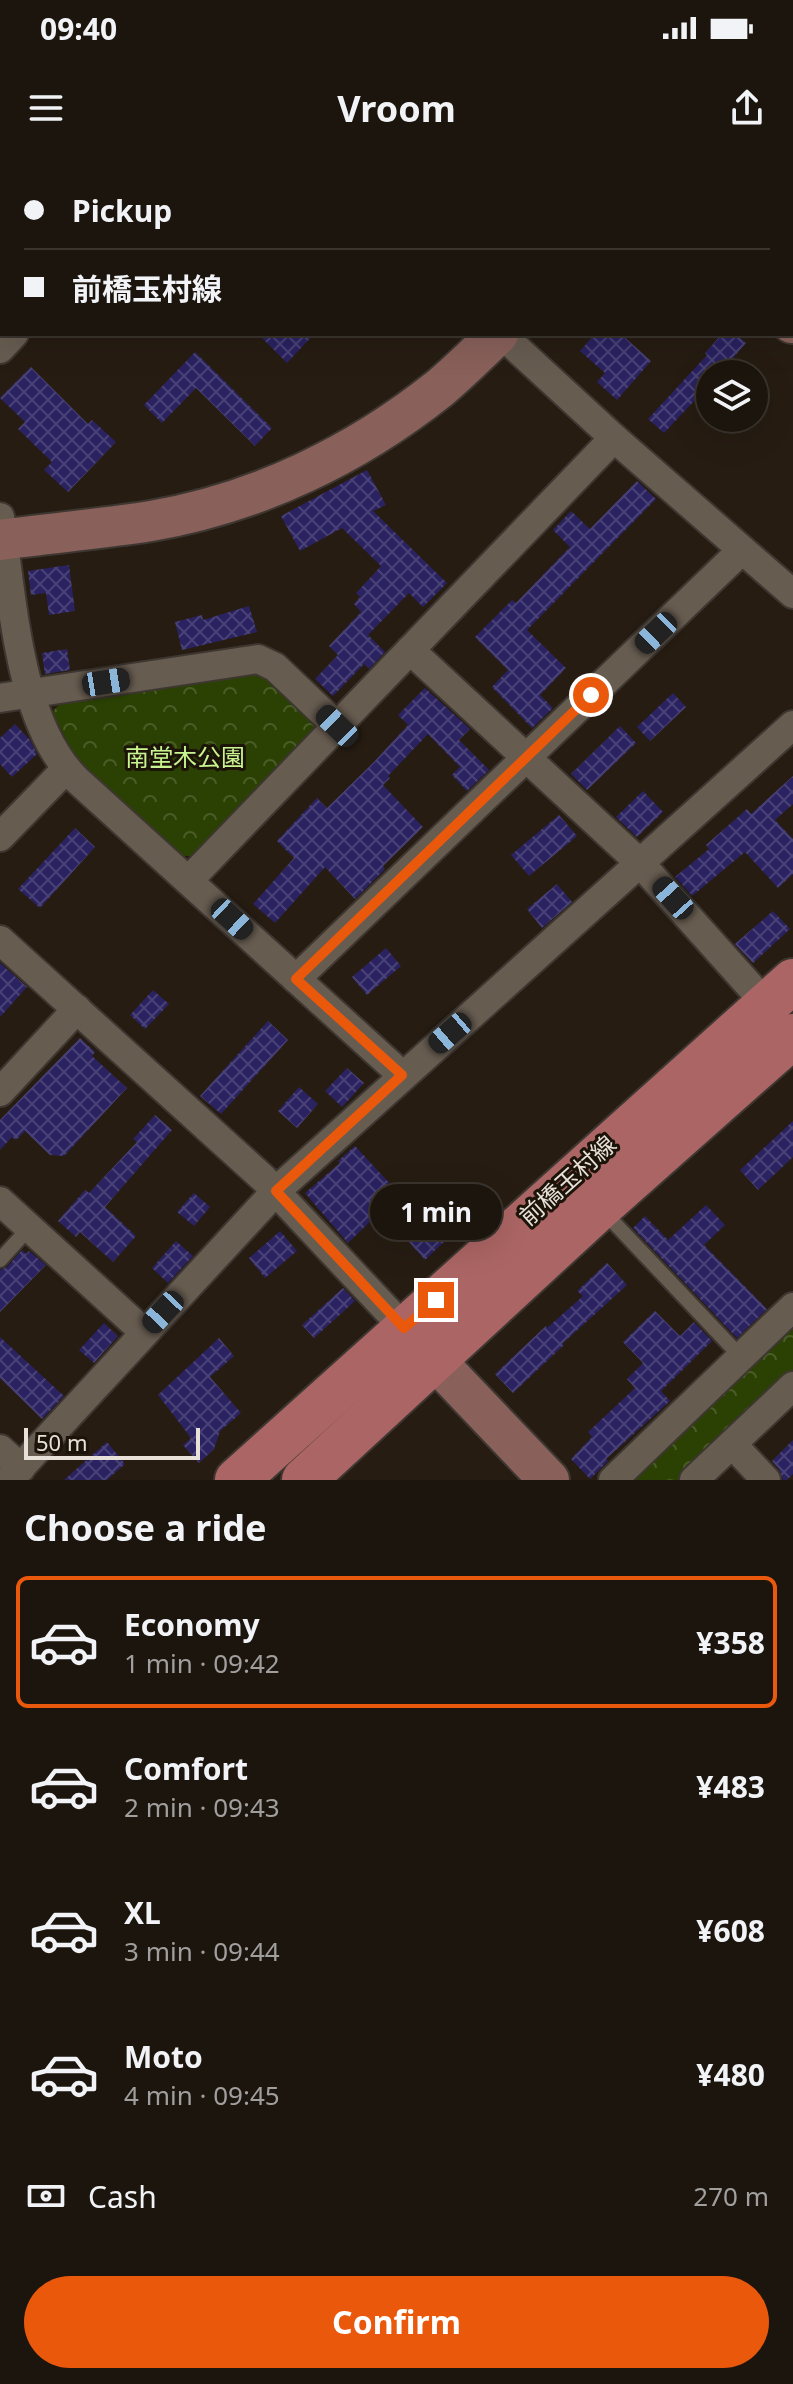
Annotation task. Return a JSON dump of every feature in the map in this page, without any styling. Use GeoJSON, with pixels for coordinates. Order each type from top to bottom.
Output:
{"type":"FeatureCollection","features":[{"type":"Feature","properties":{"kind":"main road","name":"前橋玉村線"},"geometry":{"type":"LineString","coordinates":[[304,1480],[600,1207],[788,1019]]}},
{"type":"Feature","properties":{"kind":"main road","name":"前橋玉村線"},"geometry":{"type":"LineString","coordinates":[[237,1480],[404,1328],[788,1019]]}},
{"type":"Feature","properties":{"kind":"street"},"geometry":{"type":"LineString","coordinates":[[402,1075],[66,769],[40,722],[30,693],[1,532],[152,521],[204,509],[291,480],[388,426],[441,387],[497,336]]}},
{"type":"Feature","properties":{"kind":"street"},"geometry":{"type":"LineString","coordinates":[[501,336],[792,592]]}},
{"type":"Feature","properties":{"kind":"street"},"geometry":{"type":"LineString","coordinates":[[189,880],[614,438]]}},
{"type":"Feature","properties":{"kind":"street"},"geometry":{"type":"LineString","coordinates":[[296,979],[742,550]]}},
{"type":"Feature","properties":{"kind":"street"},"geometry":{"type":"LineString","coordinates":[[410,650],[640,863],[788,1019]]}},
{"type":"Feature","properties":{"kind":"street"},"geometry":{"type":"LineString","coordinates":[[0,698],[258,659],[275,667],[337,726]]}},
{"type":"Feature","properties":{"kind":"street"},"geometry":{"type":"LineString","coordinates":[[10,1466],[144,1332],[276,1191],[793,725]]}},
{"type":"Feature","properties":{"kind":"street"},"geometry":{"type":"LineString","coordinates":[[0,837],[66,769]]}},
{"type":"Feature","properties":{"kind":"street"},"geometry":{"type":"LineString","coordinates":[[0,940],[276,1191],[549,1480]]}},
{"type":"Feature","properties":{"kind":"street"},"geometry":{"type":"LineString","coordinates":[[0,1092],[77,1009]]}},
{"type":"Feature","properties":{"kind":"street"},"geometry":{"type":"LineString","coordinates":[[0,1201],[144,1332]]}},
{"type":"Feature","properties":{"kind":"street"},"geometry":{"type":"LineString","coordinates":[[613,1480],[793,1307]]}},
{"type":"Feature","properties":{"kind":"street"},"geometry":{"type":"LineString","coordinates":[[694,1480],[793,1386]]}},
{"type":"Feature","properties":{"kind":"street"},"geometry":{"type":"LineString","coordinates":[[732,1444],[766,1480]]}},
{"type":"Feature","properties":{"kind":"lane"},"geometry":{"type":"LineString","coordinates":[[600,1207],[741,1357]]}},
{"type":"Feature","properties":{"kind":"lane"},"geometry":{"type":"LineString","coordinates":[[0,1260],[29,1228]]}},
{"type":"Feature","properties":{"kind":"green space","name":"南堂木公園"},"geometry":{"type":"Polygon","coordinates":[[[252,671],[267,675],[316,723],[315,734],[195,856],[180,856],[77,760],[52,712],[59,705],[252,671]]]}},
{"type":"Feature","properties":{"kind":"green space"},"geometry":{"type":"Polygon","coordinates":[[[793,1320],[793,1370],[678,1480],[626,1480],[793,1320]]]}},
{"type":"Feature","properties":{"kind":"building"},"geometry":{"type":"Polygon","coordinates":[[[260,336],[312,336],[287,363],[260,336]]]}},
{"type":"Feature","properties":{"kind":"building"},"geometry":{"type":"Polygon","coordinates":[[[593,336],[623,336],[651,361],[617,400],[597,382],[605,373],[580,351],[593,336]]]}},
{"type":"Feature","properties":{"kind":"building"},"geometry":{"type":"Polygon","coordinates":[[[720,336],[738,336],[746,343],[731,360],[702,360],[707,355],[705,353],[720,336]]]}},
{"type":"Feature","properties":{"kind":"building"},"geometry":{"type":"Polygon","coordinates":[[[195,352],[272,428],[255,446],[196,388],[162,423],[144,405],[195,352]]]}},
{"type":"Feature","properties":{"kind":"building"},"geometry":{"type":"Polygon","coordinates":[[[31,367],[88,424],[92,420],[116,442],[68,492],[44,470],[52,462],[18,429],[25,422],[0,398],[31,367]]]}},
{"type":"Feature","properties":{"kind":"building"},"geometry":{"type":"Polygon","coordinates":[[[696,367],[696,399],[664,433],[648,419],[696,367]]]}},
{"type":"Feature","properties":{"kind":"building"},"geometry":{"type":"Polygon","coordinates":[[[367,470],[386,505],[373,511],[447,583],[423,607],[409,593],[368,635],[385,652],[369,669],[364,664],[333,696],[315,679],[338,655],[329,646],[361,612],[354,604],[360,597],[356,593],[381,566],[342,528],[300,551],[281,516],[367,470]]]}},
{"type":"Feature","properties":{"kind":"building"},"geometry":{"type":"Polygon","coordinates":[[[637,481],[656,499],[527,630],[566,668],[540,695],[553,708],[532,728],[492,687],[508,670],[475,637],[512,600],[516,603],[570,547],[553,530],[571,511],[590,529],[637,481]]]}},
{"type":"Feature","properties":{"kind":"building"},"geometry":{"type":"Polygon","coordinates":[[[69,565],[75,611],[49,615],[46,593],[31,595],[28,571],[69,565]]]}},
{"type":"Feature","properties":{"kind":"building"},"geometry":{"type":"Polygon","coordinates":[[[249,606],[257,632],[182,650],[175,622],[202,615],[203,620],[249,606]]]}},
{"type":"Feature","properties":{"kind":"building"},"geometry":{"type":"Polygon","coordinates":[[[67,649],[70,670],[45,674],[42,653],[67,649]]]}},
{"type":"Feature","properties":{"kind":"building"},"geometry":{"type":"Polygon","coordinates":[[[425,688],[470,729],[459,740],[489,770],[467,791],[452,775],[460,767],[428,734],[383,785],[423,827],[355,899],[325,867],[275,923],[253,904],[294,858],[277,841],[317,798],[327,808],[374,762],[408,725],[398,715],[425,688]]]}},
{"type":"Feature","properties":{"kind":"building"},"geometry":{"type":"Polygon","coordinates":[[[673,693],[686,707],[650,741],[637,727],[673,693]]]}},
{"type":"Feature","properties":{"kind":"building"},"geometry":{"type":"Polygon","coordinates":[[[15,724],[30,740],[37,754],[12,777],[0,764],[0,738],[15,724]]]}},
{"type":"Feature","properties":{"kind":"building"},"geometry":{"type":"Polygon","coordinates":[[[620,726],[636,743],[587,790],[571,774],[620,726]]]}},
{"type":"Feature","properties":{"kind":"building"},"geometry":{"type":"Polygon","coordinates":[[[793,776],[793,804],[775,820],[793,839],[793,874],[778,888],[745,852],[692,896],[675,877],[709,849],[706,845],[747,809],[751,814],[793,776]]]}},
{"type":"Feature","properties":{"kind":"building"},"geometry":{"type":"Polygon","coordinates":[[[643,791],[663,812],[637,837],[616,817],[643,791]]]}},
{"type":"Feature","properties":{"kind":"building"},"geometry":{"type":"Polygon","coordinates":[[[559,815],[577,836],[529,876],[511,855],[559,815]]]}},
{"type":"Feature","properties":{"kind":"building"},"geometry":{"type":"Polygon","coordinates":[[[75,828],[95,847],[40,908],[18,889],[75,828]]]}},
{"type":"Feature","properties":{"kind":"building"},"geometry":{"type":"Polygon","coordinates":[[[557,884],[572,902],[542,928],[527,909],[557,884]]]}},
{"type":"Feature","properties":{"kind":"building"},"geometry":{"type":"Polygon","coordinates":[[[773,911],[790,929],[753,963],[735,944],[773,911]]]}},
{"type":"Feature","properties":{"kind":"building"},"geometry":{"type":"Polygon","coordinates":[[[386,948],[401,966],[367,995],[352,977],[386,948]]]}},
{"type":"Feature","properties":{"kind":"building"},"geometry":{"type":"Polygon","coordinates":[[[0,963],[27,987],[0,1017],[0,963]]]}},
{"type":"Feature","properties":{"kind":"building"},"geometry":{"type":"Polygon","coordinates":[[[153,990],[169,1004],[145,1029],[130,1015],[153,990]]]}},
{"type":"Feature","properties":{"kind":"building"},"geometry":{"type":"Polygon","coordinates":[[[268,1021],[288,1040],[221,1114],[200,1096],[268,1021]]]}},
{"type":"Feature","properties":{"kind":"building"},"geometry":{"type":"Polygon","coordinates":[[[80,1038],[95,1052],[92,1056],[127,1088],[64,1156],[50,1155],[25,1131],[16,1140],[12,1137],[0,1150],[0,1120],[80,1038]]]}},
{"type":"Feature","properties":{"kind":"building"},"geometry":{"type":"Polygon","coordinates":[[[347,1068],[364,1083],[342,1107],[325,1091],[347,1068]]]}},
{"type":"Feature","properties":{"kind":"building"},"geometry":{"type":"Polygon","coordinates":[[[299,1087],[318,1104],[297,1128],[278,1111],[299,1087]]]}},
{"type":"Feature","properties":{"kind":"building"},"geometry":{"type":"Polygon","coordinates":[[[155,1115],[172,1130],[105,1207],[136,1236],[113,1262],[80,1232],[76,1237],[58,1221],[85,1190],[89,1193],[137,1142],[133,1139],[155,1115]]]}},
{"type":"Feature","properties":{"kind":"building"},"geometry":{"type":"Polygon","coordinates":[[[793,1121],[793,1157],[758,1190],[740,1170],[793,1121]]]}},
{"type":"Feature","properties":{"kind":"building"},"geometry":{"type":"Polygon","coordinates":[[[355,1146],[444,1242],[425,1260],[381,1211],[348,1243],[305,1193],[355,1146]]]}},
{"type":"Feature","properties":{"kind":"building"},"geometry":{"type":"Polygon","coordinates":[[[194,1193],[210,1207],[194,1226],[177,1212],[194,1193]]]}},
{"type":"Feature","properties":{"kind":"building"},"geometry":{"type":"Polygon","coordinates":[[[706,1205],[725,1225],[704,1245],[767,1309],[737,1338],[633,1228],[645,1216],[668,1240],[706,1205]]]}},
{"type":"Feature","properties":{"kind":"building"},"geometry":{"type":"Polygon","coordinates":[[[280,1231],[297,1251],[265,1278],[249,1258],[280,1231]]]}},
{"type":"Feature","properties":{"kind":"building"},"geometry":{"type":"Polygon","coordinates":[[[176,1241],[193,1256],[168,1283],[152,1268],[176,1241]]]}},
{"type":"Feature","properties":{"kind":"building"},"geometry":{"type":"Polygon","coordinates":[[[22,1250],[26,1254],[29,1251],[46,1265],[0,1312],[0,1270],[7,1267],[22,1250]]]}},
{"type":"Feature","properties":{"kind":"building"},"geometry":{"type":"Polygon","coordinates":[[[607,1263],[627,1285],[513,1393],[495,1374],[583,1296],[577,1291],[607,1263]]]}},
{"type":"Feature","properties":{"kind":"building"},"geometry":{"type":"Polygon","coordinates":[[[343,1288],[355,1301],[314,1338],[302,1325],[343,1288]]]}},
{"type":"Feature","properties":{"kind":"building"},"geometry":{"type":"Polygon","coordinates":[[[655,1311],[680,1336],[694,1322],[712,1341],[661,1391],[670,1401],[606,1459],[608,1461],[590,1479],[571,1459],[592,1437],[588,1432],[635,1388],[627,1379],[643,1363],[623,1342],[655,1311]]]}},
{"type":"Feature","properties":{"kind":"building"},"geometry":{"type":"Polygon","coordinates":[[[104,1323],[118,1336],[94,1363],[79,1350],[104,1323]]]}},
{"type":"Feature","properties":{"kind":"building"},"geometry":{"type":"Polygon","coordinates":[[[0,1337],[64,1396],[42,1419],[0,1378],[0,1337]]]}},
{"type":"Feature","properties":{"kind":"building"},"geometry":{"type":"Polygon","coordinates":[[[219,1338],[234,1356],[210,1377],[241,1413],[220,1431],[214,1449],[199,1463],[183,1445],[191,1438],[158,1395],[219,1338]]]}},
{"type":"Feature","properties":{"kind":"building"},"geometry":{"type":"Polygon","coordinates":[[[793,1440],[793,1474],[783,1480],[772,1461],[793,1440]]]}},
{"type":"Feature","properties":{"kind":"building"},"geometry":{"type":"Polygon","coordinates":[[[107,1442],[125,1464],[107,1480],[64,1480],[107,1442]]]}},
{"type":"Feature","properties":{"kind":"route"},"geometry":{"type":"LineString","coordinates":[[436,1300],[404,1328],[276,1191],[402,1075],[296,979],[591,695]]}}]}
